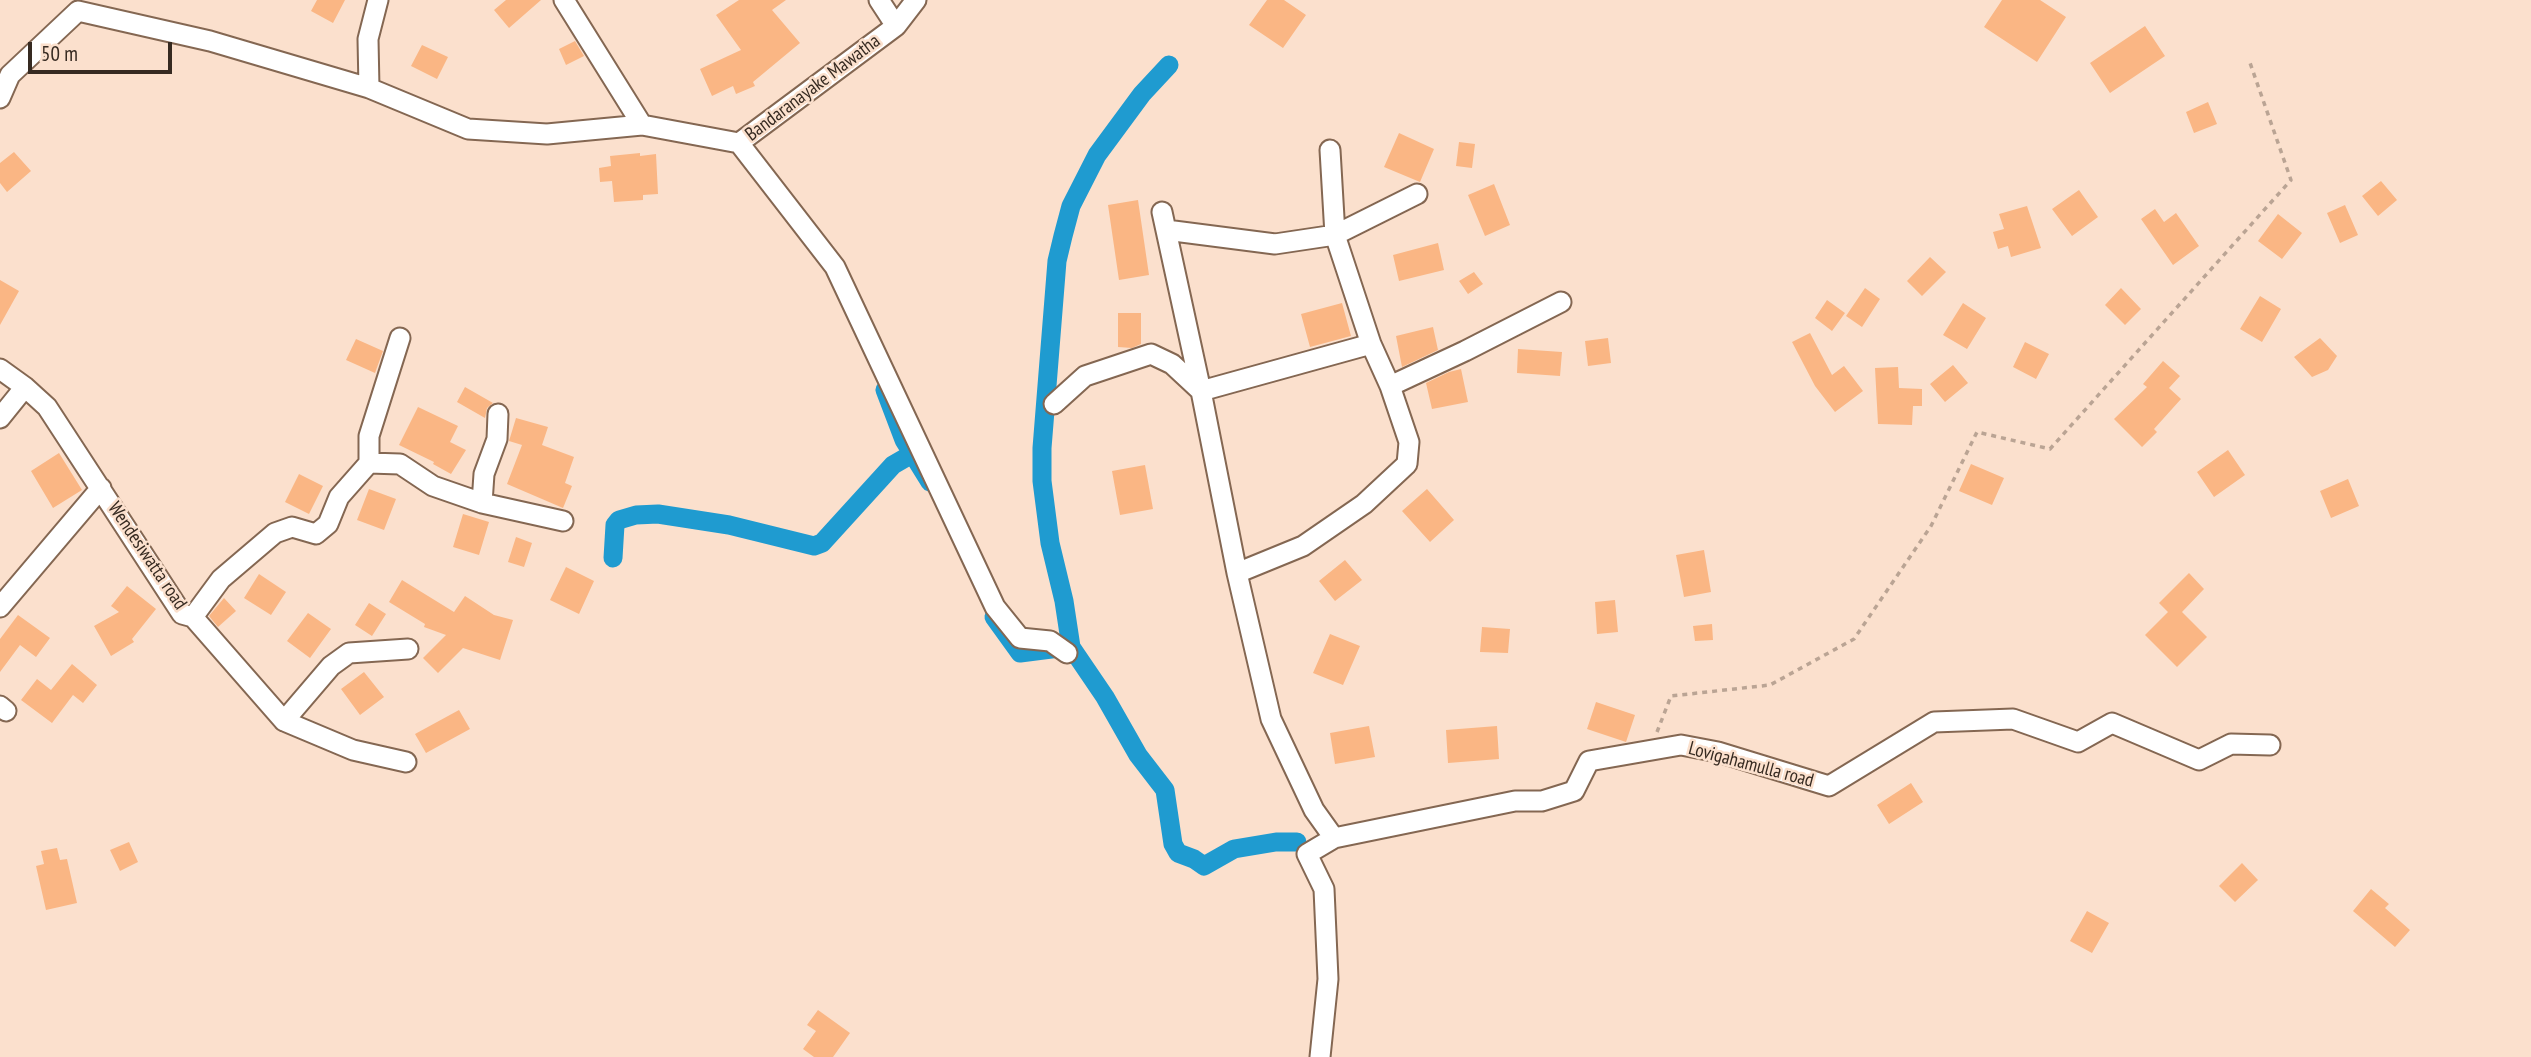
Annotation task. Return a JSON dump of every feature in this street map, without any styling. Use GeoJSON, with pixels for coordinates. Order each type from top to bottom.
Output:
{"type":"FeatureCollection","features":[{"type":"Feature","properties":{"kind":"street"},"geometry":{"type":"LineString","coordinates":[[369,88],[368,39],[378,0]]}},
{"type":"Feature","properties":{"kind":"street"},"geometry":{"type":"LineString","coordinates":[[564,0],[642,125]]}},
{"type":"Feature","properties":{"kind":"street","name":"Bandaranayake Mawatha"},"geometry":{"type":"LineString","coordinates":[[739,143],[896,26],[879,0]]}},
{"type":"Feature","properties":{"kind":"street"},"geometry":{"type":"LineString","coordinates":[[896,26],[916,0]]}},
{"type":"Feature","properties":{"kind":"street"},"geometry":{"type":"LineString","coordinates":[[0,98],[10,75],[78,10],[209,41],[369,88],[468,128],[547,134],[642,125],[739,143],[835,267],[995,607],[1020,638],[1051,640],[1067,653]]}},
{"type":"Feature","properties":{"kind":"street"},"geometry":{"type":"LineString","coordinates":[[1237,573],[1303,546],[1364,504],[1406,464],[1409,442],[1390,386],[1371,344],[1335,235],[1330,150]]}},
{"type":"Feature","properties":{"kind":"street"},"geometry":{"type":"LineString","coordinates":[[1334,838],[1314,810],[1271,719],[1237,573],[1164,221],[1275,244],[1335,235],[1418,194]]}},
{"type":"Feature","properties":{"kind":"street"},"geometry":{"type":"LineString","coordinates":[[1390,386],[1561,302]]}},
{"type":"Feature","properties":{"kind":"street"},"geometry":{"type":"LineString","coordinates":[[400,338],[369,436],[369,463],[400,464],[433,486],[482,503],[563,521]]}},
{"type":"Feature","properties":{"kind":"street"},"geometry":{"type":"LineString","coordinates":[[1201,391],[1371,344]]}},
{"type":"Feature","properties":{"kind":"street"},"geometry":{"type":"LineString","coordinates":[[1054,404],[1085,376],[1151,354],[1172,364],[1201,391]]}},
{"type":"Feature","properties":{"kind":"street","name":"Wendesiwatta road"},"geometry":{"type":"LineString","coordinates":[[0,369],[47,407],[181,614],[193,617],[221,579],[275,533],[292,527],[316,534],[328,524],[339,496],[369,463]]}},
{"type":"Feature","properties":{"kind":"street"},"geometry":{"type":"LineString","coordinates":[[0,418],[25,387]]}},
{"type":"Feature","properties":{"kind":"street"},"geometry":{"type":"LineString","coordinates":[[482,503],[484,474],[497,439],[498,414]]}},
{"type":"Feature","properties":{"kind":"street"},"geometry":{"type":"LineString","coordinates":[[0,607],[101,488]]}},
{"type":"Feature","properties":{"kind":"street"},"geometry":{"type":"LineString","coordinates":[[193,617],[284,721],[353,750],[406,762]]}},
{"type":"Feature","properties":{"kind":"street"},"geometry":{"type":"LineString","coordinates":[[284,721],[331,666],[349,653],[408,649]]}},
{"type":"Feature","properties":{"kind":"street","name":"Lovigahamulla road"},"geometry":{"type":"LineString","coordinates":[[1321,1057],[1328,979],[1324,889],[1307,854],[1334,838],[1515,801],[1542,801],[1574,792],[1589,761],[1681,746],[1718,752],[1829,786],[1934,722],[2013,719],[2078,742],[2112,723],[2199,760],[2231,744],[2270,745]]}},
{"type":"Feature","properties":{"kind":"path"},"geometry":{"type":"LineString","coordinates":[[1650,750],[1671,696],[1770,685],[1854,639],[1931,526],[1977,432],[2050,449],[2291,180],[2249,60]]}},
{"type":"Feature","properties":{"kind":"building"},"geometry":{"type":"Polygon","coordinates":[[[317,0],[345,0],[333,23],[311,11],[317,0]]]}},
{"type":"Feature","properties":{"kind":"building"},"geometry":{"type":"Polygon","coordinates":[[[506,0],[541,0],[509,28],[494,10],[506,0]]]}},
{"type":"Feature","properties":{"kind":"building"},"geometry":{"type":"Polygon","coordinates":[[[739,0],[786,0],[772,10],[800,43],[753,82],[755,86],[736,94],[733,86],[712,96],[700,69],[741,50],[716,15],[739,0]]]}},
{"type":"Feature","properties":{"kind":"building"},"geometry":{"type":"Polygon","coordinates":[[[1267,0],[1284,0],[1306,15],[1283,48],[1249,25],[1267,0]]]}},
{"type":"Feature","properties":{"kind":"building"},"geometry":{"type":"Polygon","coordinates":[[[2002,0],[2040,0],[2066,17],[2037,62],[1984,27],[2002,0]]]}},
{"type":"Feature","properties":{"kind":"building"},"geometry":{"type":"Polygon","coordinates":[[[2145,26],[2165,56],[2110,93],[2090,63],[2145,26]]]}},
{"type":"Feature","properties":{"kind":"building"},"geometry":{"type":"Polygon","coordinates":[[[575,41],[584,56],[566,65],[559,49],[575,41]]]}},
{"type":"Feature","properties":{"kind":"building"},"geometry":{"type":"Polygon","coordinates":[[[422,45],[448,57],[437,79],[411,66],[422,45]]]}},
{"type":"Feature","properties":{"kind":"building"},"geometry":{"type":"Polygon","coordinates":[[[2208,102],[2217,124],[2194,133],[2186,112],[2208,102]]]}},
{"type":"Feature","properties":{"kind":"building"},"geometry":{"type":"Polygon","coordinates":[[[1399,133],[1434,149],[1420,182],[1384,167],[1399,133]]]}},
{"type":"Feature","properties":{"kind":"building"},"geometry":{"type":"Polygon","coordinates":[[[1459,142],[1475,144],[1472,168],[1456,166],[1459,142]]]}},
{"type":"Feature","properties":{"kind":"building"},"geometry":{"type":"Polygon","coordinates":[[[14,152],[31,171],[7,192],[0,183],[0,163],[14,152]]]}},
{"type":"Feature","properties":{"kind":"building"},"geometry":{"type":"Polygon","coordinates":[[[640,153],[640,156],[656,154],[658,194],[643,195],[643,200],[614,202],[612,181],[600,182],[599,168],[611,166],[610,156],[640,153]]]}},
{"type":"Feature","properties":{"kind":"building"},"geometry":{"type":"Polygon","coordinates":[[[2381,181],[2397,200],[2378,216],[2362,196],[2381,181]]]}},
{"type":"Feature","properties":{"kind":"building"},"geometry":{"type":"Polygon","coordinates":[[[1494,184],[1510,225],[1485,236],[1468,195],[1494,184]]]}},
{"type":"Feature","properties":{"kind":"building"},"geometry":{"type":"Polygon","coordinates":[[[2079,190],[2098,217],[2072,236],[2052,209],[2079,190]]]}},
{"type":"Feature","properties":{"kind":"building"},"geometry":{"type":"Polygon","coordinates":[[[1138,200],[1149,275],[1119,280],[1108,205],[1138,200]]]}},
{"type":"Feature","properties":{"kind":"building"},"geometry":{"type":"Polygon","coordinates":[[[2345,205],[2358,235],[2340,243],[2327,213],[2345,205]]]}},
{"type":"Feature","properties":{"kind":"building"},"geometry":{"type":"Polygon","coordinates":[[[2027,206],[2041,248],[2011,257],[2008,246],[1998,249],[1993,232],[2004,229],[1999,214],[2027,206]]]}},
{"type":"Feature","properties":{"kind":"building"},"geometry":{"type":"Polygon","coordinates":[[[2155,209],[2164,222],[2176,213],[2199,246],[2173,265],[2141,219],[2155,209]]]}},
{"type":"Feature","properties":{"kind":"building"},"geometry":{"type":"Polygon","coordinates":[[[2278,214],[2302,233],[2282,259],[2258,241],[2278,214]]]}},
{"type":"Feature","properties":{"kind":"building"},"geometry":{"type":"Polygon","coordinates":[[[1438,243],[1444,270],[1399,281],[1393,255],[1438,243]]]}},
{"type":"Feature","properties":{"kind":"building"},"geometry":{"type":"Polygon","coordinates":[[[1930,257],[1946,272],[1922,296],[1907,281],[1930,257]]]}},
{"type":"Feature","properties":{"kind":"building"},"geometry":{"type":"Polygon","coordinates":[[[1474,272],[1483,284],[1468,294],[1459,281],[1474,272]]]}},
{"type":"Feature","properties":{"kind":"building"},"geometry":{"type":"Polygon","coordinates":[[[0,280],[19,291],[0,325],[0,280]]]}},
{"type":"Feature","properties":{"kind":"building"},"geometry":{"type":"Polygon","coordinates":[[[1865,288],[1880,299],[1862,327],[1846,316],[1865,288]]]}},
{"type":"Feature","properties":{"kind":"building"},"geometry":{"type":"Polygon","coordinates":[[[2121,288],[2141,309],[2125,325],[2105,305],[2121,288]]]}},
{"type":"Feature","properties":{"kind":"building"},"geometry":{"type":"Polygon","coordinates":[[[2260,296],[2281,309],[2262,342],[2240,329],[2260,296]]]}},
{"type":"Feature","properties":{"kind":"building"},"geometry":{"type":"Polygon","coordinates":[[[1827,300],[1845,313],[1832,331],[1815,318],[1827,300]]]}},
{"type":"Feature","properties":{"kind":"building"},"geometry":{"type":"Polygon","coordinates":[[[1342,303],[1351,336],[1310,347],[1301,314],[1342,303]]]}},
{"type":"Feature","properties":{"kind":"building"},"geometry":{"type":"Polygon","coordinates":[[[1963,303],[1986,318],[1967,349],[1943,335],[1963,303]]]}},
{"type":"Feature","properties":{"kind":"building"},"geometry":{"type":"Polygon","coordinates":[[[1118,313],[1141,313],[1141,344],[1132,348],[1118,347],[1118,313]]]}},
{"type":"Feature","properties":{"kind":"building"},"geometry":{"type":"Polygon","coordinates":[[[1433,327],[1438,350],[1402,367],[1396,336],[1433,327]]]}},
{"type":"Feature","properties":{"kind":"building"},"geometry":{"type":"Polygon","coordinates":[[[1810,333],[1832,375],[1844,366],[1863,391],[1835,412],[1815,386],[1792,342],[1810,333]]]}},
{"type":"Feature","properties":{"kind":"building"},"geometry":{"type":"Polygon","coordinates":[[[1608,338],[1611,363],[1588,366],[1585,341],[1608,338]]]}},
{"type":"Feature","properties":{"kind":"building"},"geometry":{"type":"Polygon","coordinates":[[[2320,338],[2337,356],[2328,370],[2312,377],[2294,357],[2320,338]]]}},
{"type":"Feature","properties":{"kind":"building"},"geometry":{"type":"Polygon","coordinates":[[[356,339],[383,351],[375,373],[346,360],[356,339]]]}},
{"type":"Feature","properties":{"kind":"building"},"geometry":{"type":"Polygon","coordinates":[[[2025,342],[2049,354],[2036,379],[2013,367],[2025,342]]]}},
{"type":"Feature","properties":{"kind":"building"},"geometry":{"type":"Polygon","coordinates":[[[1518,349],[1562,352],[1560,376],[1517,373],[1518,349]]]}},
{"type":"Feature","properties":{"kind":"building"},"geometry":{"type":"Polygon","coordinates":[[[2163,361],[2180,376],[2169,388],[2181,399],[2154,429],[2157,432],[2142,447],[2114,419],[2147,387],[2143,384],[2163,361]]]}},
{"type":"Feature","properties":{"kind":"building"},"geometry":{"type":"Polygon","coordinates":[[[1953,365],[1968,383],[1945,402],[1930,384],[1953,365]]]}},
{"type":"Feature","properties":{"kind":"building"},"geometry":{"type":"Polygon","coordinates":[[[1898,367],[1899,388],[1922,389],[1922,406],[1913,406],[1912,425],[1878,424],[1875,368],[1898,367]]]}},
{"type":"Feature","properties":{"kind":"building"},"geometry":{"type":"Polygon","coordinates":[[[1461,369],[1468,402],[1432,409],[1426,383],[1461,369]]]}},
{"type":"Feature","properties":{"kind":"building"},"geometry":{"type":"Polygon","coordinates":[[[465,387],[493,403],[487,408],[485,418],[457,402],[465,387]]]}},
{"type":"Feature","properties":{"kind":"building"},"geometry":{"type":"Polygon","coordinates":[[[418,407],[458,426],[450,442],[466,450],[451,474],[433,464],[434,462],[399,445],[418,407]]]}},
{"type":"Feature","properties":{"kind":"building"},"geometry":{"type":"Polygon","coordinates":[[[516,418],[548,427],[542,445],[574,457],[565,483],[572,486],[563,508],[507,484],[522,445],[509,441],[516,418]]]}},
{"type":"Feature","properties":{"kind":"building"},"geometry":{"type":"Polygon","coordinates":[[[2228,450],[2245,475],[2214,497],[2197,472],[2228,450]]]}},
{"type":"Feature","properties":{"kind":"building"},"geometry":{"type":"Polygon","coordinates":[[[59,453],[82,490],[53,508],[31,471],[59,453]]]}},
{"type":"Feature","properties":{"kind":"building"},"geometry":{"type":"Polygon","coordinates":[[[1971,464],[2004,478],[1992,505],[1959,491],[1971,464]]]}},
{"type":"Feature","properties":{"kind":"building"},"geometry":{"type":"Polygon","coordinates":[[[1145,465],[1153,509],[1120,515],[1112,471],[1145,465]]]}},
{"type":"Feature","properties":{"kind":"building"},"geometry":{"type":"Polygon","coordinates":[[[299,474],[323,486],[309,514],[285,502],[299,474]]]}},
{"type":"Feature","properties":{"kind":"building"},"geometry":{"type":"Polygon","coordinates":[[[2348,479],[2359,506],[2331,518],[2320,491],[2348,479]]]}},
{"type":"Feature","properties":{"kind":"building"},"geometry":{"type":"Polygon","coordinates":[[[369,489],[396,499],[384,530],[357,520],[369,489]]]}},
{"type":"Feature","properties":{"kind":"building"},"geometry":{"type":"Polygon","coordinates":[[[1427,489],[1454,520],[1430,542],[1402,511],[1427,489]]]}},
{"type":"Feature","properties":{"kind":"building"},"geometry":{"type":"Polygon","coordinates":[[[463,514],[489,522],[479,555],[453,547],[463,514]]]}},
{"type":"Feature","properties":{"kind":"building"},"geometry":{"type":"Polygon","coordinates":[[[516,537],[532,543],[524,567],[508,562],[516,537]]]}},
{"type":"Feature","properties":{"kind":"building"},"geometry":{"type":"Polygon","coordinates":[[[1704,550],[1711,592],[1684,597],[1676,555],[1704,550]]]}},
{"type":"Feature","properties":{"kind":"building"},"geometry":{"type":"Polygon","coordinates":[[[1345,560],[1362,580],[1335,601],[1319,581],[1345,560]]]}},
{"type":"Feature","properties":{"kind":"building"},"geometry":{"type":"Polygon","coordinates":[[[566,567],[594,581],[579,614],[550,600],[566,567]]]}},
{"type":"Feature","properties":{"kind":"building"},"geometry":{"type":"Polygon","coordinates":[[[2189,573],[2204,589],[2182,612],[2207,637],[2177,667],[2145,635],[2168,612],[2159,603],[2189,573]]]}},
{"type":"Feature","properties":{"kind":"building"},"geometry":{"type":"Polygon","coordinates":[[[259,574],[286,592],[271,615],[244,598],[259,574]]]}},
{"type":"Feature","properties":{"kind":"building"},"geometry":{"type":"Polygon","coordinates":[[[402,580],[454,612],[465,596],[494,615],[513,620],[500,660],[463,648],[438,673],[423,658],[446,635],[424,627],[425,624],[389,602],[402,580]]]}},
{"type":"Feature","properties":{"kind":"building"},"geometry":{"type":"Polygon","coordinates":[[[127,586],[156,609],[132,639],[134,642],[111,656],[94,626],[119,612],[111,606],[127,586]]]}},
{"type":"Feature","properties":{"kind":"building"},"geometry":{"type":"Polygon","coordinates":[[[224,598],[236,611],[218,627],[209,616],[224,598]]]}},
{"type":"Feature","properties":{"kind":"building"},"geometry":{"type":"Polygon","coordinates":[[[1615,600],[1618,632],[1597,634],[1595,602],[1615,600]]]}},
{"type":"Feature","properties":{"kind":"building"},"geometry":{"type":"Polygon","coordinates":[[[369,603],[386,614],[372,636],[355,625],[369,603]]]}},
{"type":"Feature","properties":{"kind":"building"},"geometry":{"type":"Polygon","coordinates":[[[308,613],[331,629],[310,658],[287,641],[308,613]]]}},
{"type":"Feature","properties":{"kind":"building"},"geometry":{"type":"Polygon","coordinates":[[[18,615],[50,638],[36,657],[20,645],[0,672],[0,639],[18,615]]]}},
{"type":"Feature","properties":{"kind":"building"},"geometry":{"type":"Polygon","coordinates":[[[1712,624],[1713,640],[1695,641],[1693,626],[1712,624]]]}},
{"type":"Feature","properties":{"kind":"building"},"geometry":{"type":"Polygon","coordinates":[[[1482,627],[1510,629],[1508,653],[1480,652],[1482,627]]]}},
{"type":"Feature","properties":{"kind":"building"},"geometry":{"type":"Polygon","coordinates":[[[1330,634],[1360,646],[1343,685],[1313,673],[1330,634]]]}},
{"type":"Feature","properties":{"kind":"building"},"geometry":{"type":"Polygon","coordinates":[[[72,664],[97,685],[83,703],[73,695],[52,723],[21,700],[37,679],[51,690],[72,664]]]}},
{"type":"Feature","properties":{"kind":"building"},"geometry":{"type":"Polygon","coordinates":[[[364,672],[384,697],[360,715],[341,689],[364,672]]]}},
{"type":"Feature","properties":{"kind":"building"},"geometry":{"type":"Polygon","coordinates":[[[1596,702],[1635,715],[1626,742],[1587,729],[1596,702]]]}},
{"type":"Feature","properties":{"kind":"building"},"geometry":{"type":"Polygon","coordinates":[[[459,710],[470,729],[426,753],[415,734],[459,710]]]}},
{"type":"Feature","properties":{"kind":"building"},"geometry":{"type":"Polygon","coordinates":[[[1369,726],[1375,757],[1335,764],[1330,733],[1369,726]]]}},
{"type":"Feature","properties":{"kind":"building"},"geometry":{"type":"Polygon","coordinates":[[[1497,726],[1499,759],[1448,763],[1446,730],[1497,726]]]}},
{"type":"Feature","properties":{"kind":"building"},"geometry":{"type":"Polygon","coordinates":[[[1911,783],[1923,802],[1889,824],[1877,805],[1911,783]]]}},
{"type":"Feature","properties":{"kind":"building"},"geometry":{"type":"Polygon","coordinates":[[[129,842],[138,862],[120,871],[110,850],[129,842]]]}},
{"type":"Feature","properties":{"kind":"building"},"geometry":{"type":"Polygon","coordinates":[[[57,848],[60,860],[67,859],[77,903],[46,910],[36,866],[44,864],[41,851],[57,848]]]}},
{"type":"Feature","properties":{"kind":"building"},"geometry":{"type":"Polygon","coordinates":[[[2242,863],[2258,880],[2235,902],[2219,886],[2242,863]]]}},
{"type":"Feature","properties":{"kind":"building"},"geometry":{"type":"Polygon","coordinates":[[[2371,889],[2389,904],[2385,908],[2410,930],[2395,947],[2353,911],[2371,889]]]}},
{"type":"Feature","properties":{"kind":"building"},"geometry":{"type":"Polygon","coordinates":[[[2087,911],[2109,923],[2092,953],[2070,941],[2087,911]]]}},
{"type":"Feature","properties":{"kind":"building"},"geometry":{"type":"Polygon","coordinates":[[[818,1010],[850,1033],[833,1057],[814,1057],[803,1049],[816,1031],[807,1025],[818,1010]]]}},
{"type":"Feature","properties":{"kind":"waterway"},"geometry":{"type":"LineString","coordinates":[[1169,65],[1142,94],[1097,155],[1071,206],[1063,236],[1057,261],[1042,448],[1042,481],[1050,543],[1064,601],[1071,647],[1105,697],[1138,755],[1165,790],[1173,844],[1178,853],[1204,866],[1234,849],[1276,842],[1297,842]]}},
{"type":"Feature","properties":{"kind":"waterway"},"geometry":{"type":"LineString","coordinates":[[885,390],[904,440],[930,482]]}},
{"type":"Feature","properties":{"kind":"waterway"},"geometry":{"type":"LineString","coordinates":[[613,558],[615,525],[619,520],[636,515],[658,514],[729,525],[814,546],[822,543],[893,465],[912,454]]}},
{"type":"Feature","properties":{"kind":"waterway"},"geometry":{"type":"LineString","coordinates":[[994,617],[1020,653],[1067,647]]}}]}
